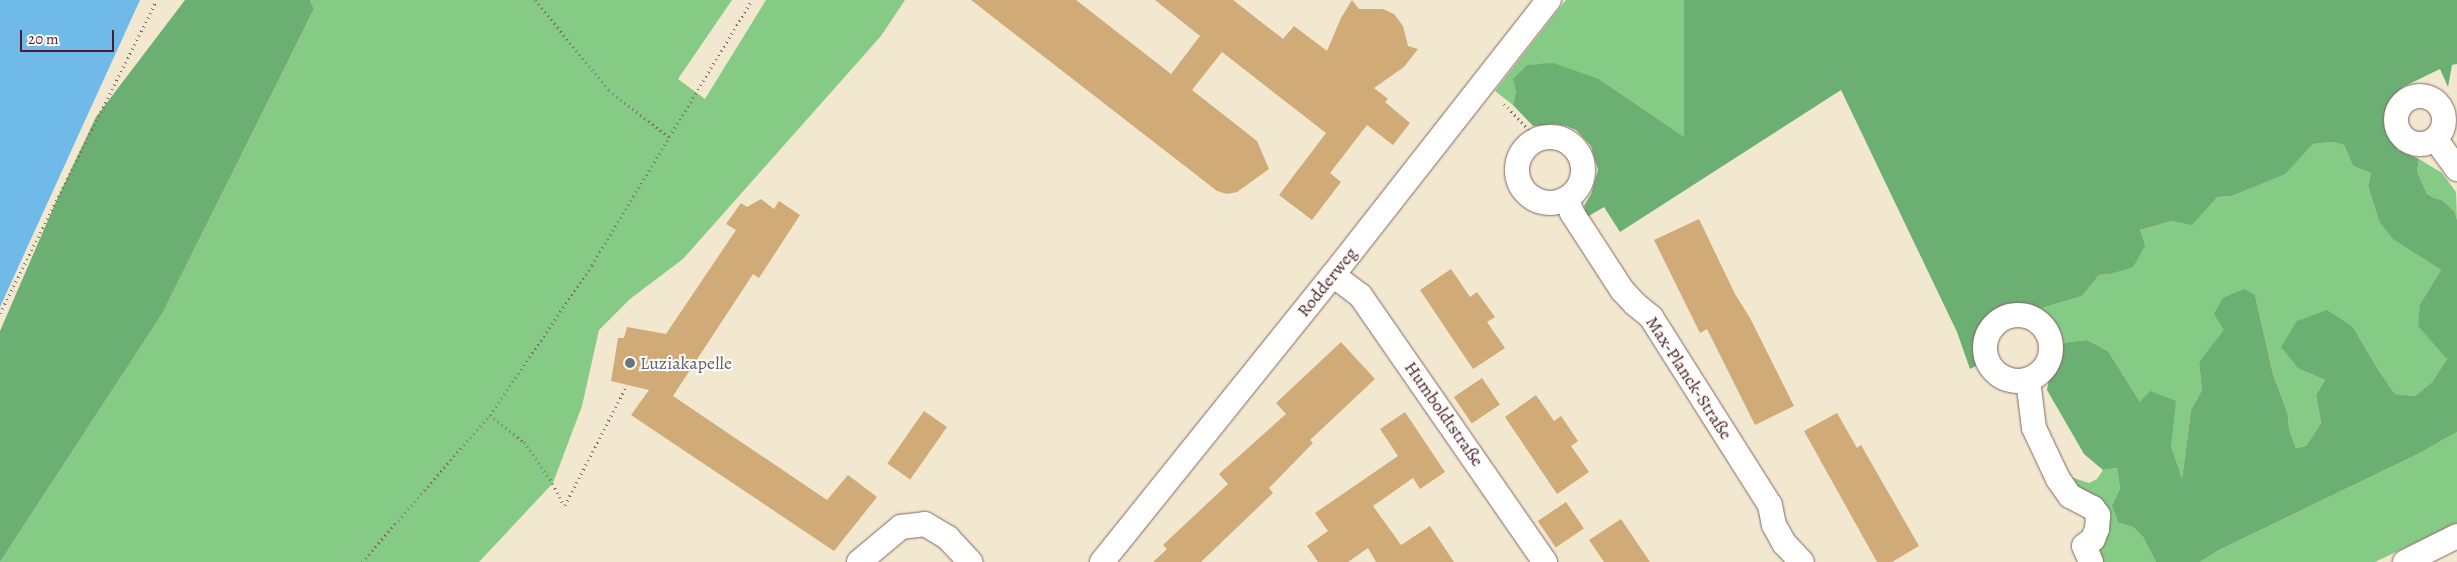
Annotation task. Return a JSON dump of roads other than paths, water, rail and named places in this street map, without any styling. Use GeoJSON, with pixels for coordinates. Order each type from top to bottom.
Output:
{"type":"FeatureCollection","features":[{"type":"Feature","properties":{"kind":"street","name":"Rodderweg"},"geometry":{"type":"LineString","coordinates":[[1102,562],[1333,275],[1549,0]]}},
{"type":"Feature","properties":{"kind":"street"},"geometry":{"type":"LineString","coordinates":[[1558,138],[1574,147],[1580,155],[1583,175],[1580,184],[1567,199],[1546,203],[1535,200],[1526,194],[1520,182],[1517,170],[1520,157],[1527,146],[1538,139],[1558,138]]}},
{"type":"Feature","properties":{"kind":"street"},"geometry":{"type":"LineString","coordinates":[[2436,140],[2457,169]]}},
{"type":"Feature","properties":{"kind":"street","name":"Max-Planck-Straße"},"geometry":{"type":"LineString","coordinates":[[1567,199],[1572,213],[1622,290],[1635,304],[1651,316],[1770,505],[1774,525],[1784,543],[1802,562]]}},
{"type":"Feature","properties":{"kind":"street","name":"Humboldtstraße"},"geometry":{"type":"LineString","coordinates":[[1333,275],[1360,295],[1546,562]]}},
{"type":"Feature","properties":{"kind":"street"},"geometry":{"type":"LineString","coordinates":[[2028,380],[2034,428],[2058,479],[2070,496],[2092,508],[2098,515],[2097,529],[2093,539],[2084,546],[2090,562]]}},
{"type":"Feature","properties":{"kind":"street"},"geometry":{"type":"LineString","coordinates":[[862,559],[901,527],[925,524],[948,538],[970,562]]}},
{"type":"Feature","properties":{"kind":"street"},"geometry":{"type":"LineString","coordinates":[[2405,562],[2457,536]]}},
{"type":"Feature","properties":{"kind":"water"},"geometry":{"type":"Polygon","coordinates":[[[0,0],[140,0],[0,307],[0,0]]]}},
{"type":"Feature","properties":{"kind":"place","name":"Luziakapelle"},"geometry":{"type":"Point","coordinates":[630,363]}}]}
